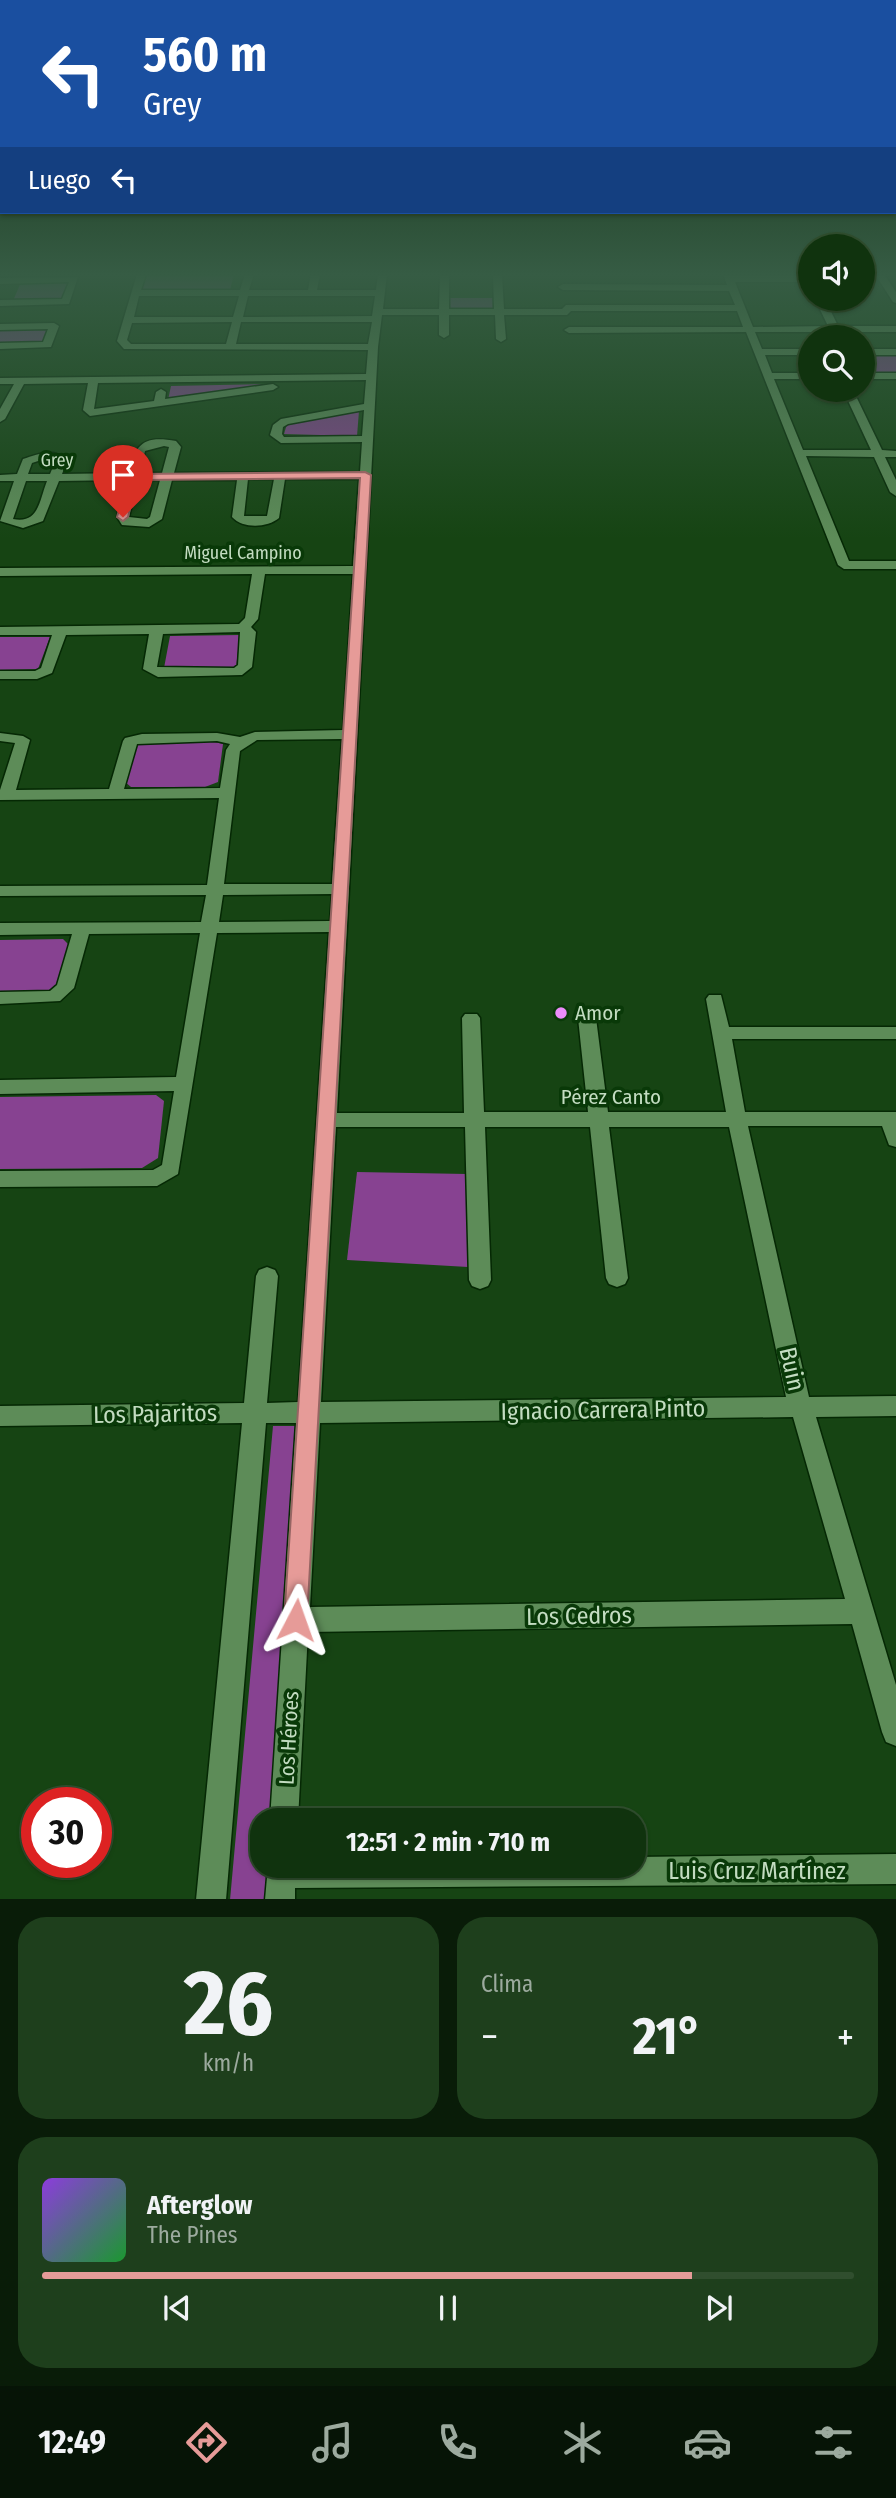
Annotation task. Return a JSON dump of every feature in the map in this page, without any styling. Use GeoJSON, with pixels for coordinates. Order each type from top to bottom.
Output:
{"type":"FeatureCollection","features":[{"type":"Feature","properties":{"kind":"street","name":"Los Héroes"},"geometry":{"type":"LineString","coordinates":[[285,1808],[372,363]]}},
{"type":"Feature","properties":{"kind":"street"},"geometry":{"type":"LineString","coordinates":[[762,363],[844,565],[896,565]]}},
{"type":"Feature","properties":{"kind":"street"},"geometry":{"type":"LineString","coordinates":[[768,376],[798,376]]}},
{"type":"Feature","properties":{"kind":"street"},"geometry":{"type":"LineString","coordinates":[[875,376],[896,376]]}},
{"type":"Feature","properties":{"kind":"street"},"geometry":{"type":"LineString","coordinates":[[94,380],[88,410],[90,413],[285,384],[287,377]]}},
{"type":"Feature","properties":{"kind":"street"},"geometry":{"type":"LineString","coordinates":[[0,380],[372,377]]}},
{"type":"Feature","properties":{"kind":"street"},"geometry":{"type":"LineString","coordinates":[[159,403],[164,379]]}},
{"type":"Feature","properties":{"kind":"street"},"geometry":{"type":"LineString","coordinates":[[0,419],[21,380]]}},
{"type":"Feature","properties":{"kind":"street"},"geometry":{"type":"LineString","coordinates":[[854,402],[896,492]]}},
{"type":"Feature","properties":{"kind":"street"},"geometry":{"type":"LineString","coordinates":[[368,439],[281,440],[276,436],[278,425],[285,421],[370,406]]}},
{"type":"Feature","properties":{"kind":"street"},"geometry":{"type":"LineString","coordinates":[[172,443],[175,447],[156,519],[149,523],[126,522],[123,517],[133,477],[140,450],[145,446],[172,443]]}},
{"type":"Feature","properties":{"kind":"street"},"geometry":{"type":"LineString","coordinates":[[799,453],[896,454]]}},
{"type":"Feature","properties":{"kind":"street"},"geometry":{"type":"LineString","coordinates":[[47,455],[61,461],[35,522],[14,524],[6,521],[21,478],[27,461],[47,455]]}},
{"type":"Feature","properties":{"kind":"street","name":"Grey"},"geometry":{"type":"LineString","coordinates":[[0,478],[365,475]]}},
{"type":"Feature","properties":{"kind":"street"},"geometry":{"type":"LineString","coordinates":[[243,476],[238,517],[243,521],[266,521],[273,517],[280,476]]}},
{"type":"Feature","properties":{"kind":"street"},"geometry":{"type":"LineString","coordinates":[[0,631],[243,627],[251,620],[259,570]]}},
{"type":"Feature","properties":{"kind":"street","name":"Miguel Campino"},"geometry":{"type":"LineString","coordinates":[[0,572],[360,570]]}},
{"type":"Feature","properties":{"kind":"street"},"geometry":{"type":"LineString","coordinates":[[157,630],[150,669],[158,673],[237,673],[245,667],[249,632],[243,627]]}},
{"type":"Feature","properties":{"kind":"street"},"geometry":{"type":"LineString","coordinates":[[0,675],[37,675],[47,670],[60,631]]}},
{"type":"Feature","properties":{"kind":"street"},"geometry":{"type":"LineString","coordinates":[[116,794],[130,741],[142,738],[217,737],[241,741],[268,735],[349,734]]}},
{"type":"Feature","properties":{"kind":"street"},"geometry":{"type":"LineString","coordinates":[[0,737],[23,740],[3,795],[226,793]]}},
{"type":"Feature","properties":{"kind":"street"},"geometry":{"type":"LineString","coordinates":[[0,1180],[157,1178],[171,1169],[215,890],[233,750],[241,741]]}},
{"type":"Feature","properties":{"kind":"street"},"geometry":{"type":"LineString","coordinates":[[0,891],[340,889]]}},
{"type":"Feature","properties":{"kind":"street"},"geometry":{"type":"LineString","coordinates":[[0,929],[338,926]]}},
{"type":"Feature","properties":{"kind":"street"},"geometry":{"type":"LineString","coordinates":[[0,998],[54,996],[65,988],[82,929]]}},
{"type":"Feature","properties":{"kind":"street","name":"Buin"},"geometry":{"type":"LineString","coordinates":[[715,999],[737,1119],[796,1394],[892,1704],[896,1732]]}},
{"type":"Feature","properties":{"kind":"street"},"geometry":{"type":"LineString","coordinates":[[471,1018],[480,1280]]}},
{"type":"Feature","properties":{"kind":"street"},"geometry":{"type":"LineString","coordinates":[[587,1018],[617,1278]]}},
{"type":"Feature","properties":{"kind":"street"},"geometry":{"type":"LineString","coordinates":[[721,1033],[896,1033]]}},
{"type":"Feature","properties":{"kind":"street"},"geometry":{"type":"LineString","coordinates":[[0,1087],[183,1084]]}},
{"type":"Feature","properties":{"kind":"street"},"geometry":{"type":"LineString","coordinates":[[893,1119],[896,1140]]}},
{"type":"Feature","properties":{"kind":"street","name":"Pérez Canto"},"geometry":{"type":"LineString","coordinates":[[326,1120],[893,1119]]}},
{"type":"Feature","properties":{"kind":"street"},"geometry":{"type":"LineString","coordinates":[[211,1899],[267,1276]]}},
{"type":"Feature","properties":{"kind":"street","name":"Ignacio Carrera Pinto"},"geometry":{"type":"LineString","coordinates":[[309,1413],[896,1406]]}},
{"type":"Feature","properties":{"kind":"street","name":"Los Pajaritos"},"geometry":{"type":"LineString","coordinates":[[0,1416],[309,1413]]}},
{"type":"Feature","properties":{"kind":"street","name":"Los Cedros"},"geometry":{"type":"LineString","coordinates":[[296,1620],[862,1611]]}},
{"type":"Feature","properties":{"kind":"street","name":"Luis Cruz Martínez"},"geometry":{"type":"LineString","coordinates":[[281,1880],[896,1870]]}},
{"type":"Feature","properties":{"kind":"shaded area"},"geometry":{"type":"Polygon","coordinates":[[[875,363],[896,363],[896,374],[875,375],[875,363]]]}},
{"type":"Feature","properties":{"kind":"shaded area"},"geometry":{"type":"Polygon","coordinates":[[[271,384],[168,400],[171,386],[271,384]]]}},
{"type":"Feature","properties":{"kind":"shaded area"},"geometry":{"type":"Polygon","coordinates":[[[359,411],[357,436],[284,434],[287,424],[359,411]]]}},
{"type":"Feature","properties":{"kind":"shaded area"},"geometry":{"type":"Polygon","coordinates":[[[240,635],[236,667],[164,668],[170,636],[240,635]]]}},
{"type":"Feature","properties":{"kind":"shaded area"},"geometry":{"type":"Polygon","coordinates":[[[0,637],[50,637],[38,669],[0,670],[0,637]]]}},
{"type":"Feature","properties":{"kind":"shaded area"},"geometry":{"type":"Polygon","coordinates":[[[141,742],[223,744],[218,782],[205,787],[131,787],[124,781],[134,746],[141,742]]]}},
{"type":"Feature","properties":{"kind":"shaded area"},"geometry":{"type":"Polygon","coordinates":[[[63,939],[68,944],[59,985],[47,991],[0,991],[0,940],[63,939]]]}},
{"type":"Feature","properties":{"kind":"shaded area"},"geometry":{"type":"Polygon","coordinates":[[[156,1095],[164,1101],[158,1158],[142,1168],[0,1169],[0,1097],[156,1095]]]}},
{"type":"Feature","properties":{"kind":"shaded area"},"geometry":{"type":"Polygon","coordinates":[[[357,1172],[467,1174],[468,1267],[347,1260],[357,1172]]]}},
{"type":"Feature","properties":{"kind":"shaded area"},"geometry":{"type":"Polygon","coordinates":[[[273,1426],[295,1426],[271,1808],[250,1808],[250,1878],[266,1878],[265,1899],[230,1899],[273,1426]]]}},
{"type":"Feature","properties":{"kind":"place","name":"Amor"},"geometry":{"type":"Point","coordinates":[561,1013]}},
{"type":"Feature","properties":{"kind":"route"},"geometry":{"type":"LineString","coordinates":[[123,517],[133,477],[365,475],[296,1620]]}}]}
